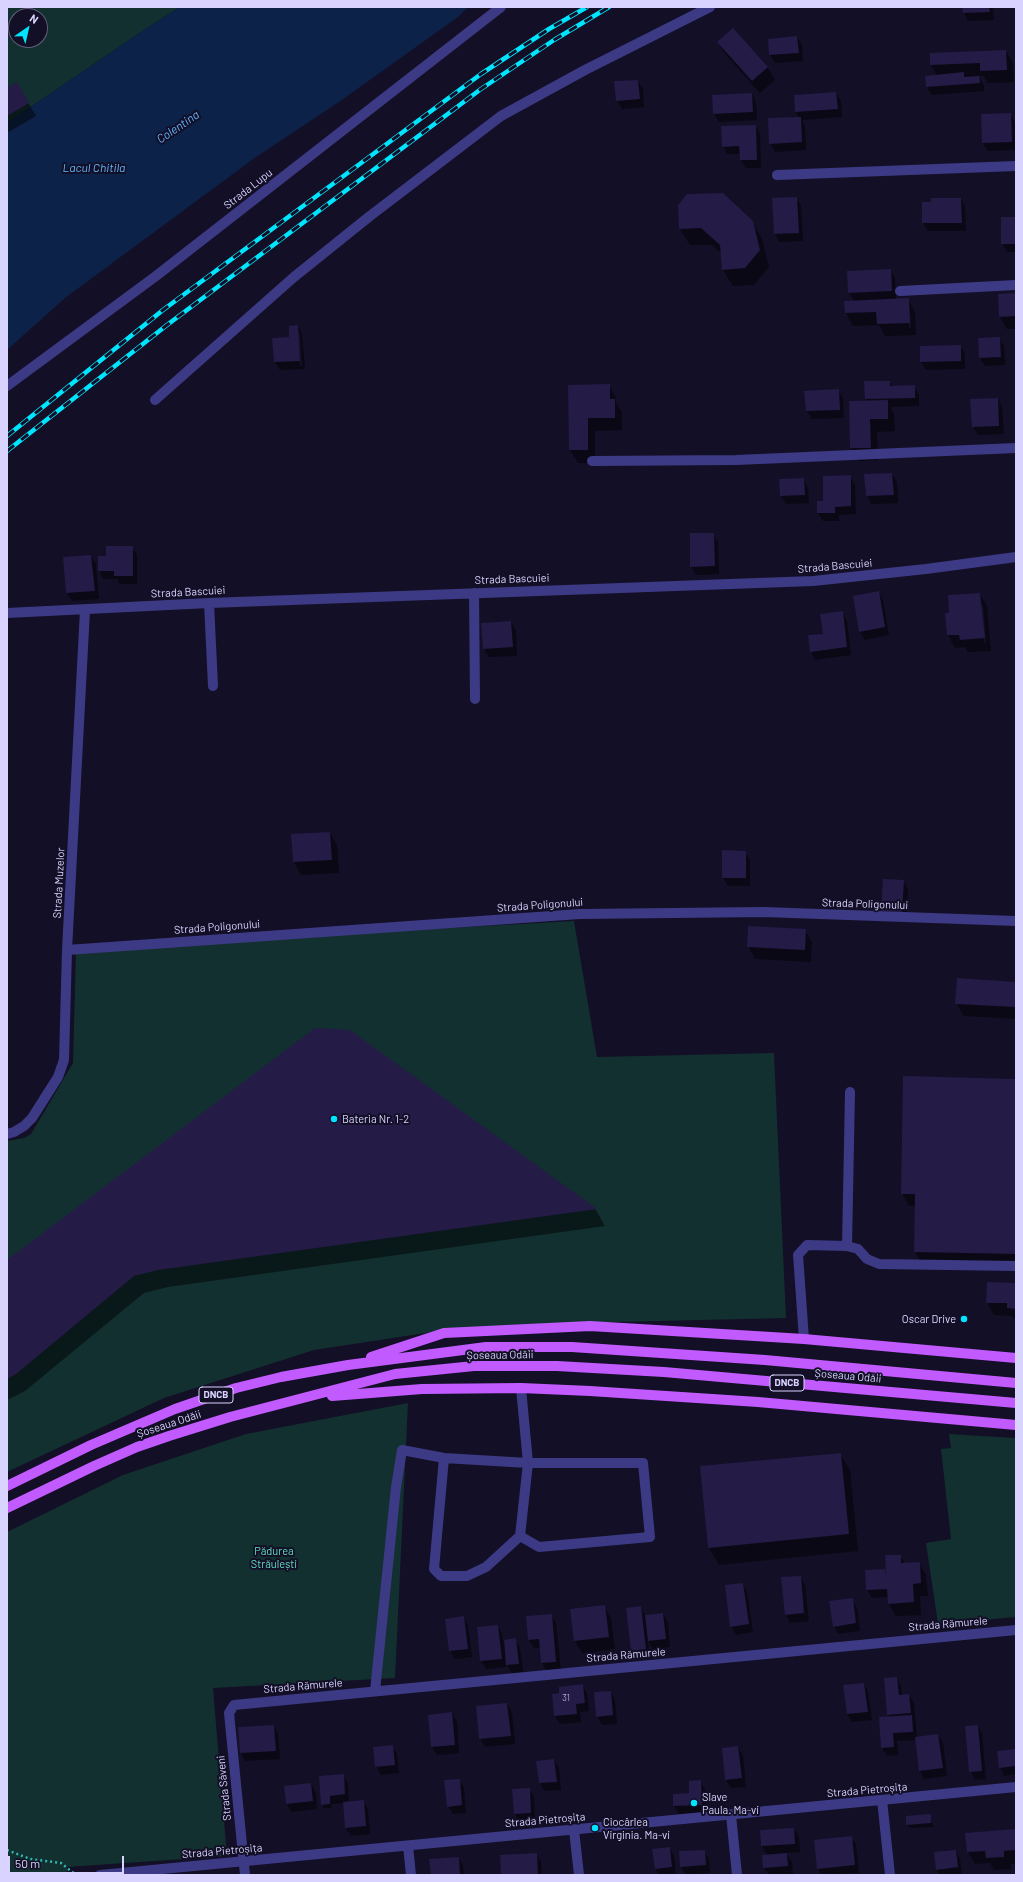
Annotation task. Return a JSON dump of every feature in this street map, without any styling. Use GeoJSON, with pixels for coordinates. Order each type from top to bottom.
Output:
{"type":"FeatureCollection","features":[{"type":"Feature","properties":{"kind":"main road"},"geometry":{"type":"LineString","coordinates":[[348,1365],[444,1333],[590,1326],[804,1339],[1016,1358]]}},
{"type":"Feature","properties":{"kind":"main road","name":"Șoseaua Odăii"},"geometry":{"type":"LineString","coordinates":[[7,1486],[91,1445],[175,1409],[236,1388],[281,1377],[348,1365],[486,1347],[572,1347],[765,1360],[1016,1383]]}},
{"type":"Feature","properties":{"kind":"main road","name":"Șoseaua Odăii"},"geometry":{"type":"LineString","coordinates":[[7,1508],[137,1447],[230,1417],[308,1398],[395,1374],[474,1366],[532,1366],[664,1372],[1016,1403]]}},
{"type":"Feature","properties":{"kind":"main road"},"geometry":{"type":"LineString","coordinates":[[308,1398],[422,1389],[521,1388],[598,1391],[758,1402],[1016,1425]]}},
{"type":"Feature","properties":{"kind":"street","name":"Strada Lupu"},"geometry":{"type":"LineString","coordinates":[[7,386],[162,272],[501,7]]}},
{"type":"Feature","properties":{"kind":"street"},"geometry":{"type":"LineString","coordinates":[[155,400],[294,277],[370,216],[501,116],[592,66],[710,7]]}},
{"type":"Feature","properties":{"kind":"street"},"geometry":{"type":"LineString","coordinates":[[777,175],[1016,166]]}},
{"type":"Feature","properties":{"kind":"street"},"geometry":{"type":"LineString","coordinates":[[900,292],[1016,285]]}},
{"type":"Feature","properties":{"kind":"street"},"geometry":{"type":"LineString","coordinates":[[592,461],[736,460],[1016,448]]}},
{"type":"Feature","properties":{"kind":"street","name":"Strada Bascuiei"},"geometry":{"type":"LineString","coordinates":[[7,613],[209,603],[813,581],[926,569],[1016,557]]}},
{"type":"Feature","properties":{"kind":"street"},"geometry":{"type":"LineString","coordinates":[[474,593],[475,699]]}},
{"type":"Feature","properties":{"kind":"street"},"geometry":{"type":"LineString","coordinates":[[209,603],[213,686]]}},
{"type":"Feature","properties":{"kind":"street","name":"Strada Muzelor"},"geometry":{"type":"LineString","coordinates":[[7,1134],[24,1126],[32,1118],[62,1070],[64,1060],[67,950],[85,610]]}},
{"type":"Feature","properties":{"kind":"street","name":"Strada Poligonului"},"geometry":{"type":"LineString","coordinates":[[67,950],[580,914],[764,912],[1016,921]]}},
{"type":"Feature","properties":{"kind":"street"},"geometry":{"type":"LineString","coordinates":[[847,1246],[850,1092]]}},
{"type":"Feature","properties":{"kind":"street"},"geometry":{"type":"LineString","coordinates":[[804,1339],[798,1255],[807,1245],[847,1246],[858,1249],[866,1259],[879,1264],[1016,1266]]}},
{"type":"Feature","properties":{"kind":"street"},"geometry":{"type":"LineString","coordinates":[[444,1458],[434,1569],[441,1576],[467,1576],[486,1567],[520,1536],[528,1463],[521,1388]]}},
{"type":"Feature","properties":{"kind":"street"},"geometry":{"type":"LineString","coordinates":[[375,1691],[396,1487],[402,1450],[444,1458],[528,1463],[643,1463],[650,1537],[539,1547],[520,1536]]}},
{"type":"Feature","properties":{"kind":"street","name":"Strada Rămurele"},"geometry":{"type":"LineString","coordinates":[[238,1704],[1016,1630]]}},
{"type":"Feature","properties":{"kind":"street","name":"Strada Săveni"},"geometry":{"type":"LineString","coordinates":[[238,1704],[230,1708],[229,1713],[245,1875]]}},
{"type":"Feature","properties":{"kind":"street","name":"Strada Pietroșița"},"geometry":{"type":"LineString","coordinates":[[100,1875],[1016,1787]]}},
{"type":"Feature","properties":{"kind":"street"},"geometry":{"type":"LineString","coordinates":[[882,1800],[890,1875]]}},
{"type":"Feature","properties":{"kind":"street"},"geometry":{"type":"LineString","coordinates":[[731,1815],[737,1875]]}},
{"type":"Feature","properties":{"kind":"street"},"geometry":{"type":"LineString","coordinates":[[574,1830],[579,1875]]}},
{"type":"Feature","properties":{"kind":"street"},"geometry":{"type":"LineString","coordinates":[[408,1846],[411,1875]]}},
{"type":"Feature","properties":{"kind":"path"},"geometry":{"type":"LineString","coordinates":[[7,1850],[30,1859],[62,1863],[76,1875]]}},
{"type":"Feature","properties":{"kind":"green space"},"geometry":{"type":"Polygon","coordinates":[[[7,7],[180,7],[7,123],[7,7]]]}},
{"type":"Feature","properties":{"kind":"green space"},"geometry":{"type":"Polygon","coordinates":[[[574,921],[597,1057],[774,1053],[786,1318],[616,1322],[439,1331],[314,1350],[164,1398],[7,1472],[7,1141],[24,1138],[31,1134],[73,1063],[76,949],[574,921]]]}},
{"type":"Feature","properties":{"kind":"green space","name":"Pădurea Străulești"},"geometry":{"type":"Polygon","coordinates":[[[408,1403],[395,1678],[213,1688],[227,1856],[67,1867],[67,1875],[7,1875],[7,1532],[123,1475],[246,1434],[408,1403]]]}},
{"type":"Feature","properties":{"kind":"green space"},"geometry":{"type":"Polygon","coordinates":[[[949,1434],[1016,1438],[1016,1617],[938,1624],[926,1543],[951,1539],[941,1449],[951,1448],[949,1434]]]}},
{"type":"Feature","properties":{"kind":"water","name":"Lacul Chitila"},"geometry":{"type":"Polygon","coordinates":[[[180,7],[468,7],[458,17],[339,102],[256,157],[65,298],[7,350],[7,123],[180,7]]]}},
{"type":"Feature","properties":{"kind":"building"},"geometry":{"type":"Polygon","coordinates":[[[962,7],[989,7],[990,12],[963,13],[962,7]]]}},
{"type":"Feature","properties":{"kind":"building"},"geometry":{"type":"Polygon","coordinates":[[[733,28],[768,67],[752,81],[717,42],[733,28]]]}},
{"type":"Feature","properties":{"kind":"building"},"geometry":{"type":"Polygon","coordinates":[[[797,36],[799,53],[769,55],[768,39],[797,36]]]}},
{"type":"Feature","properties":{"kind":"building"},"geometry":{"type":"Polygon","coordinates":[[[1006,50],[1007,70],[980,71],[980,63],[930,65],[930,53],[1006,50]]]}},
{"type":"Feature","properties":{"kind":"building"},"geometry":{"type":"Polygon","coordinates":[[[964,72],[964,77],[979,76],[980,83],[926,87],[925,76],[964,72]]]}},
{"type":"Feature","properties":{"kind":"building"},"geometry":{"type":"Polygon","coordinates":[[[638,80],[640,99],[616,101],[614,81],[638,80]]]}},
{"type":"Feature","properties":{"kind":"building"},"geometry":{"type":"Polygon","coordinates":[[[17,82],[29,103],[7,116],[7,88],[17,82]]]}},
{"type":"Feature","properties":{"kind":"building"},"geometry":{"type":"Polygon","coordinates":[[[836,92],[838,109],[795,112],[794,95],[836,92]]]}},
{"type":"Feature","properties":{"kind":"building"},"geometry":{"type":"Polygon","coordinates":[[[752,93],[753,112],[713,114],[712,95],[752,93]]]}},
{"type":"Feature","properties":{"kind":"building"},"geometry":{"type":"Polygon","coordinates":[[[1011,113],[1012,142],[982,143],[981,114],[1011,113]]]}},
{"type":"Feature","properties":{"kind":"building"},"geometry":{"type":"Polygon","coordinates":[[[801,117],[802,142],[769,144],[768,118],[801,117]]]}},
{"type":"Feature","properties":{"kind":"building"},"geometry":{"type":"Polygon","coordinates":[[[756,125],[757,160],[740,160],[739,146],[722,147],[721,126],[756,125]]]}},
{"type":"Feature","properties":{"kind":"building"},"geometry":{"type":"Polygon","coordinates":[[[723,193],[753,221],[760,250],[745,268],[722,270],[720,245],[701,228],[679,229],[678,205],[687,194],[723,193]]]}},
{"type":"Feature","properties":{"kind":"building"},"geometry":{"type":"Polygon","coordinates":[[[797,197],[799,233],[774,234],[772,198],[797,197]]]}},
{"type":"Feature","properties":{"kind":"building"},"geometry":{"type":"Polygon","coordinates":[[[931,198],[961,198],[962,223],[922,223],[922,202],[931,202],[931,198]]]}},
{"type":"Feature","properties":{"kind":"building"},"geometry":{"type":"Polygon","coordinates":[[[1001,217],[1016,217],[1016,244],[1001,244],[1001,217]]]}},
{"type":"Feature","properties":{"kind":"building"},"geometry":{"type":"Polygon","coordinates":[[[891,269],[892,291],[848,293],[847,271],[891,269]]]}},
{"type":"Feature","properties":{"kind":"building"},"geometry":{"type":"Polygon","coordinates":[[[1016,293],[1016,316],[999,317],[998,294],[1016,293]]]}},
{"type":"Feature","properties":{"kind":"building"},"geometry":{"type":"Polygon","coordinates":[[[909,298],[910,323],[877,324],[876,312],[845,313],[844,301],[909,298]]]}},
{"type":"Feature","properties":{"kind":"building"},"geometry":{"type":"Polygon","coordinates":[[[298,325],[300,361],[274,362],[272,338],[289,337],[289,326],[298,325]]]}},
{"type":"Feature","properties":{"kind":"building"},"geometry":{"type":"Polygon","coordinates":[[[1000,337],[1001,357],[979,358],[978,338],[1000,337]]]}},
{"type":"Feature","properties":{"kind":"building"},"geometry":{"type":"Polygon","coordinates":[[[961,345],[961,361],[920,362],[920,346],[961,345]]]}},
{"type":"Feature","properties":{"kind":"building"},"geometry":{"type":"Polygon","coordinates":[[[864,381],[890,381],[890,386],[915,385],[915,398],[865,399],[864,381]]]}},
{"type":"Feature","properties":{"kind":"building"},"geometry":{"type":"Polygon","coordinates":[[[610,384],[610,399],[615,399],[615,418],[588,418],[588,450],[569,450],[568,385],[610,384]]]}},
{"type":"Feature","properties":{"kind":"building"},"geometry":{"type":"Polygon","coordinates":[[[839,389],[840,410],[806,411],[804,391],[839,389]]]}},
{"type":"Feature","properties":{"kind":"building"},"geometry":{"type":"Polygon","coordinates":[[[998,398],[999,426],[972,427],[970,399],[998,398]]]}},
{"type":"Feature","properties":{"kind":"building"},"geometry":{"type":"Polygon","coordinates":[[[888,400],[888,419],[870,419],[871,448],[850,448],[849,401],[888,400]]]}},
{"type":"Feature","properties":{"kind":"building"},"geometry":{"type":"Polygon","coordinates":[[[892,473],[894,495],[866,496],[864,474],[892,473]]]}},
{"type":"Feature","properties":{"kind":"building"},"geometry":{"type":"Polygon","coordinates":[[[851,475],[851,506],[835,507],[835,513],[817,513],[817,501],[823,501],[823,476],[851,475]]]}},
{"type":"Feature","properties":{"kind":"building"},"geometry":{"type":"Polygon","coordinates":[[[804,478],[805,495],[780,496],[779,479],[804,478]]]}},
{"type":"Feature","properties":{"kind":"building"},"geometry":{"type":"Polygon","coordinates":[[[690,533],[714,533],[715,566],[690,567],[690,533]]]}},
{"type":"Feature","properties":{"kind":"building"},"geometry":{"type":"Polygon","coordinates":[[[106,546],[133,546],[133,576],[114,576],[114,571],[98,571],[98,556],[106,556],[106,546]]]}},
{"type":"Feature","properties":{"kind":"building"},"geometry":{"type":"Polygon","coordinates":[[[91,555],[95,591],[66,593],[63,557],[91,555]]]}},
{"type":"Feature","properties":{"kind":"building"},"geometry":{"type":"Polygon","coordinates":[[[879,591],[885,627],[859,632],[853,596],[879,591]]]}},
{"type":"Feature","properties":{"kind":"building"},"geometry":{"type":"Polygon","coordinates":[[[980,593],[985,638],[960,640],[959,635],[947,635],[945,613],[949,613],[948,595],[980,593]]]}},
{"type":"Feature","properties":{"kind":"building"},"geometry":{"type":"Polygon","coordinates":[[[843,611],[847,647],[810,652],[808,635],[823,634],[820,614],[843,611]]]}},
{"type":"Feature","properties":{"kind":"building"},"geometry":{"type":"Polygon","coordinates":[[[511,621],[513,647],[483,649],[481,623],[511,621]]]}},
{"type":"Feature","properties":{"kind":"building"},"geometry":{"type":"Polygon","coordinates":[[[330,832],[332,860],[293,862],[291,834],[330,832]]]}},
{"type":"Feature","properties":{"kind":"building"},"geometry":{"type":"Polygon","coordinates":[[[722,850],[746,851],[746,878],[722,878],[722,850]]]}},
{"type":"Feature","properties":{"kind":"building"},"geometry":{"type":"Polygon","coordinates":[[[883,879],[904,880],[902,912],[881,911],[883,879]]]}},
{"type":"Feature","properties":{"kind":"building"},"geometry":{"type":"Polygon","coordinates":[[[748,926],[806,929],[805,950],[747,947],[748,926]]]}},
{"type":"Feature","properties":{"kind":"building"},"geometry":{"type":"Polygon","coordinates":[[[957,978],[1016,982],[1016,1007],[955,1004],[957,978]]]}},
{"type":"Feature","properties":{"kind":"building","name":"Bateria Nr. 1-2"},"geometry":{"type":"Polygon","coordinates":[[[315,1028],[350,1030],[597,1209],[158,1270],[134,1276],[16,1374],[7,1379],[7,1260],[315,1028]]]}},
{"type":"Feature","properties":{"kind":"building"},"geometry":{"type":"Polygon","coordinates":[[[903,1076],[1016,1079],[1016,1254],[914,1252],[915,1194],[901,1194],[903,1076]]]}},
{"type":"Feature","properties":{"kind":"building"},"geometry":{"type":"Polygon","coordinates":[[[987,1282],[1016,1283],[1016,1309],[1007,1308],[1007,1303],[986,1303],[987,1282]]]}},
{"type":"Feature","properties":{"kind":"building"},"geometry":{"type":"Polygon","coordinates":[[[841,1453],[849,1534],[708,1548],[700,1466],[841,1453]]]}},
{"type":"Feature","properties":{"kind":"building"},"geometry":{"type":"Polygon","coordinates":[[[885,1555],[901,1555],[901,1563],[920,1562],[921,1583],[913,1584],[914,1602],[888,1604],[887,1589],[866,1590],[865,1570],[885,1569],[886,1575],[885,1555]]]}},
{"type":"Feature","properties":{"kind":"building"},"geometry":{"type":"Polygon","coordinates":[[[801,1576],[804,1613],[785,1615],[781,1577],[801,1576]]]}},
{"type":"Feature","properties":{"kind":"building"},"geometry":{"type":"Polygon","coordinates":[[[743,1583],[749,1624],[730,1627],[725,1585],[743,1583]]]}},
{"type":"Feature","properties":{"kind":"building"},"geometry":{"type":"Polygon","coordinates":[[[853,1598],[856,1623],[833,1627],[829,1601],[853,1598]]]}},
{"type":"Feature","properties":{"kind":"building"},"geometry":{"type":"Polygon","coordinates":[[[605,1605],[609,1637],[574,1641],[570,1609],[605,1605]]]}},
{"type":"Feature","properties":{"kind":"building"},"geometry":{"type":"Polygon","coordinates":[[[641,1606],[646,1649],[631,1651],[626,1608],[641,1606]]]}},
{"type":"Feature","properties":{"kind":"building"},"geometry":{"type":"Polygon","coordinates":[[[663,1613],[666,1639],[648,1641],[645,1615],[663,1613]]]}},
{"type":"Feature","properties":{"kind":"building"},"geometry":{"type":"Polygon","coordinates":[[[552,1614],[556,1662],[541,1663],[539,1639],[528,1640],[526,1616],[552,1614]]]}},
{"type":"Feature","properties":{"kind":"building"},"geometry":{"type":"Polygon","coordinates":[[[464,1616],[468,1649],[449,1651],[445,1619],[464,1616]]]}},
{"type":"Feature","properties":{"kind":"building"},"geometry":{"type":"Polygon","coordinates":[[[498,1625],[502,1659],[480,1661],[477,1627],[498,1625]]]}},
{"type":"Feature","properties":{"kind":"building"},"geometry":{"type":"Polygon","coordinates":[[[516,1638],[519,1664],[506,1665],[504,1640],[516,1638]]]}},
{"type":"Feature","properties":{"kind":"building"},"geometry":{"type":"Polygon","coordinates":[[[897,1677],[899,1695],[909,1694],[911,1713],[887,1715],[884,1678],[897,1677]]]}},
{"type":"Feature","properties":{"kind":"building"},"geometry":{"type":"Polygon","coordinates":[[[864,1683],[868,1712],[847,1714],[843,1685],[864,1683]]]}},
{"type":"Feature","properties":{"kind":"building"},"geometry":{"type":"Polygon","coordinates":[[[583,1684],[585,1703],[576,1704],[577,1714],[554,1716],[552,1694],[559,1693],[559,1687],[583,1684]]]}},
{"type":"Feature","properties":{"kind":"building"},"geometry":{"type":"Polygon","coordinates":[[[611,1691],[613,1715],[596,1717],[594,1692],[611,1691]]]}},
{"type":"Feature","properties":{"kind":"building"},"geometry":{"type":"Polygon","coordinates":[[[507,1703],[511,1736],[479,1739],[476,1706],[507,1703]]]}},
{"type":"Feature","properties":{"kind":"building"},"geometry":{"type":"Polygon","coordinates":[[[452,1712],[455,1745],[431,1747],[428,1715],[452,1712]]]}},
{"type":"Feature","properties":{"kind":"building"},"geometry":{"type":"Polygon","coordinates":[[[912,1715],[913,1732],[893,1733],[894,1747],[881,1748],[879,1717],[912,1715]]]}},
{"type":"Feature","properties":{"kind":"building"},"geometry":{"type":"Polygon","coordinates":[[[274,1725],[276,1751],[240,1753],[238,1727],[274,1725]]]}},
{"type":"Feature","properties":{"kind":"building"},"geometry":{"type":"Polygon","coordinates":[[[978,1725],[982,1771],[969,1772],[965,1726],[978,1725]]]}},
{"type":"Feature","properties":{"kind":"building"},"geometry":{"type":"Polygon","coordinates":[[[938,1734],[943,1768],[919,1771],[915,1737],[938,1734]]]}},
{"type":"Feature","properties":{"kind":"building"},"geometry":{"type":"Polygon","coordinates":[[[393,1745],[395,1765],[375,1767],[373,1747],[393,1745]]]}},
{"type":"Feature","properties":{"kind":"building"},"geometry":{"type":"Polygon","coordinates":[[[738,1746],[742,1778],[725,1780],[722,1748],[738,1746]]]}},
{"type":"Feature","properties":{"kind":"building"},"geometry":{"type":"Polygon","coordinates":[[[1015,1749],[1016,1766],[999,1768],[997,1751],[1015,1749]]]}},
{"type":"Feature","properties":{"kind":"building"},"geometry":{"type":"Polygon","coordinates":[[[554,1759],[557,1782],[539,1783],[536,1761],[554,1759]]]}},
{"type":"Feature","properties":{"kind":"building"},"geometry":{"type":"Polygon","coordinates":[[[344,1774],[345,1794],[330,1796],[330,1804],[321,1805],[319,1776],[344,1774]]]}},
{"type":"Feature","properties":{"kind":"building"},"geometry":{"type":"Polygon","coordinates":[[[460,1779],[462,1805],[447,1807],[444,1780],[460,1779]]]}},
{"type":"Feature","properties":{"kind":"building"},"geometry":{"type":"Polygon","coordinates":[[[701,1780],[702,1805],[673,1806],[673,1794],[689,1793],[689,1781],[701,1780]]]}},
{"type":"Feature","properties":{"kind":"building"},"geometry":{"type":"Polygon","coordinates":[[[311,1783],[313,1801],[286,1804],[284,1786],[311,1783]]]}},
{"type":"Feature","properties":{"kind":"building"},"geometry":{"type":"Polygon","coordinates":[[[530,1788],[531,1813],[514,1814],[512,1789],[530,1788]]]}},
{"type":"Feature","properties":{"kind":"building"},"geometry":{"type":"Polygon","coordinates":[[[364,1800],[366,1826],[345,1828],[343,1802],[364,1800]]]}},
{"type":"Feature","properties":{"kind":"building"},"geometry":{"type":"Polygon","coordinates":[[[931,1814],[931,1823],[906,1825],[906,1816],[931,1814]]]}},
{"type":"Feature","properties":{"kind":"building"},"geometry":{"type":"Polygon","coordinates":[[[794,1828],[795,1844],[761,1846],[760,1830],[794,1828]]]}},
{"type":"Feature","properties":{"kind":"building"},"geometry":{"type":"Polygon","coordinates":[[[1016,1829],[1016,1850],[1004,1851],[1004,1857],[986,1858],[985,1851],[967,1852],[965,1833],[1016,1829]]]}},
{"type":"Feature","properties":{"kind":"building"},"geometry":{"type":"Polygon","coordinates":[[[852,1836],[855,1865],[817,1869],[814,1840],[852,1836]]]}},
{"type":"Feature","properties":{"kind":"building"},"geometry":{"type":"Polygon","coordinates":[[[670,1847],[672,1867],[655,1869],[652,1849],[670,1847]]]}},
{"type":"Feature","properties":{"kind":"building"},"geometry":{"type":"Polygon","coordinates":[[[705,1850],[706,1865],[680,1867],[679,1851],[705,1850]]]}},
{"type":"Feature","properties":{"kind":"building"},"geometry":{"type":"Polygon","coordinates":[[[956,1850],[958,1867],[936,1870],[934,1852],[956,1850]]]}},
{"type":"Feature","properties":{"kind":"building"},"geometry":{"type":"Polygon","coordinates":[[[537,1853],[538,1875],[501,1875],[500,1855],[537,1853]]]}},
{"type":"Feature","properties":{"kind":"building"},"geometry":{"type":"Polygon","coordinates":[[[787,1853],[788,1866],[763,1868],[762,1855],[787,1853]]]}},
{"type":"Feature","properties":{"kind":"building"},"geometry":{"type":"Polygon","coordinates":[[[459,1857],[460,1875],[431,1875],[429,1859],[459,1857]]]}},
{"type":"Feature","properties":{"kind":"railway"},"geometry":{"type":"LineString","coordinates":[[7,436],[163,310],[481,74],[549,29],[587,7]]}},
{"type":"Feature","properties":{"kind":"railway"},"geometry":{"type":"LineString","coordinates":[[7,451],[167,325],[481,89],[554,40],[609,7]]}},
{"type":"Feature","properties":{"kind":"place","name":"Bateria Nr. 1-2"},"geometry":{"type":"Point","coordinates":[334,1119]}},
{"type":"Feature","properties":{"kind":"place","name":"Oscar Drive"},"geometry":{"type":"Point","coordinates":[964,1319]}},
{"type":"Feature","properties":{"kind":"place","name":"Slave Paula. Ma-vi"},"geometry":{"type":"Point","coordinates":[694,1803]}},
{"type":"Feature","properties":{"kind":"place","name":"Ciocârlea Virginia. Ma-vi"},"geometry":{"type":"Point","coordinates":[595,1828]}},
{"type":"Feature","properties":{"kind":"water label","name":"Colentina"},"geometry":{"type":"Point","coordinates":[178,127]}}]}
